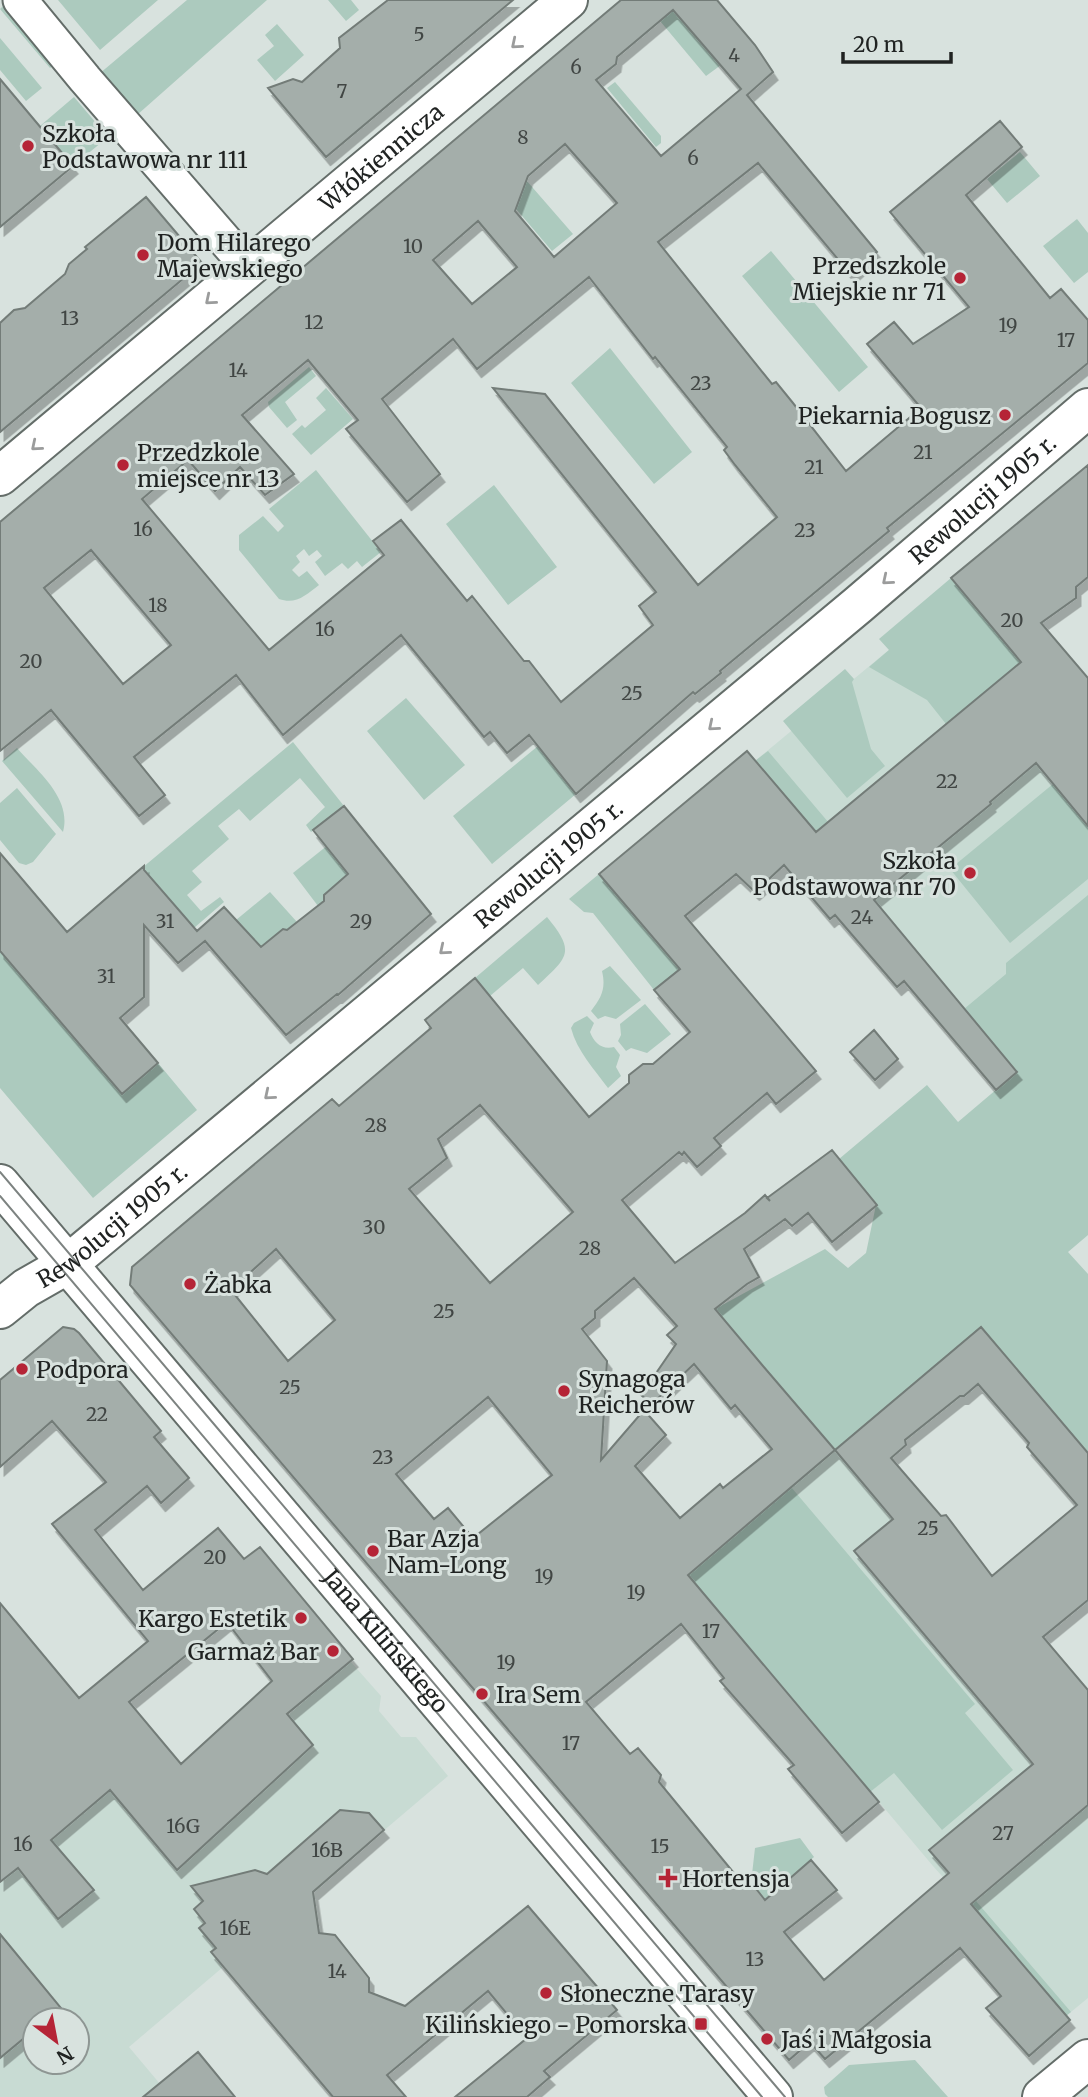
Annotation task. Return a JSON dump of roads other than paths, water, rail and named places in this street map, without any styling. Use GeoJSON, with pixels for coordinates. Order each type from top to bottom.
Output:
{"type":"FeatureCollection","features":[{"type":"Feature","properties":{"kind":"street"},"geometry":{"type":"LineString","coordinates":[[20,0],[248,267]]}},
{"type":"Feature","properties":{"kind":"street","name":"Włókiennicza"},"geometry":{"type":"LineString","coordinates":[[0,476],[568,0]]}},
{"type":"Feature","properties":{"kind":"street","name":"Rewolucji 1905 r."},"geometry":{"type":"LineString","coordinates":[[0,1310],[26,1288],[68,1264],[858,605],[1088,408]]}},
{"type":"Feature","properties":{"kind":"street","name":"Jana Kilińskiego"},"geometry":{"type":"LineString","coordinates":[[0,1184],[773,2097]]}},
{"type":"Feature","properties":{"kind":"street"},"geometry":{"type":"LineString","coordinates":[[1042,2097],[1088,2059]]}},
{"type":"Feature","properties":{"kind":"tram line"},"geometry":{"type":"LineString","coordinates":[[0,1172],[785,2097]]}},
{"type":"Feature","properties":{"kind":"tram line"},"geometry":{"type":"LineString","coordinates":[[0,1196],[762,2097]]}},
{"type":"Feature","properties":{"kind":"place","name":"Szkoła Podstawowa nr 111"},"geometry":{"type":"Point","coordinates":[28,146]}},
{"type":"Feature","properties":{"kind":"place","name":"Dom Hilarego Majewskiego"},"geometry":{"type":"Point","coordinates":[143,255]}},
{"type":"Feature","properties":{"kind":"place","name":"Przedszkole Miejskie nr 71"},"geometry":{"type":"Point","coordinates":[960,278]}},
{"type":"Feature","properties":{"kind":"place","name":"Piekarnia Bogusz"},"geometry":{"type":"Point","coordinates":[1005,415]}},
{"type":"Feature","properties":{"kind":"place","name":"Przedzkole miejsce nr 13"},"geometry":{"type":"Point","coordinates":[123,465]}},
{"type":"Feature","properties":{"kind":"place","name":"Szkoła Podstawowa nr 70"},"geometry":{"type":"Point","coordinates":[970,873]}},
{"type":"Feature","properties":{"kind":"place","name":"Żabka"},"geometry":{"type":"Point","coordinates":[190,1284]}},
{"type":"Feature","properties":{"kind":"place","name":"Podpora"},"geometry":{"type":"Point","coordinates":[22,1369]}},
{"type":"Feature","properties":{"kind":"place","name":"Synagoga Reicherów"},"geometry":{"type":"Point","coordinates":[564,1391]}},
{"type":"Feature","properties":{"kind":"place","name":"Bar Azja Nam-Long"},"geometry":{"type":"Point","coordinates":[373,1551]}},
{"type":"Feature","properties":{"kind":"place","name":"Kargo Estetik"},"geometry":{"type":"Point","coordinates":[301,1618]}},
{"type":"Feature","properties":{"kind":"place","name":"Garmaż Bar"},"geometry":{"type":"Point","coordinates":[333,1651]}},
{"type":"Feature","properties":{"kind":"place","name":"Ira Sem"},"geometry":{"type":"Point","coordinates":[482,1694]}},
{"type":"Feature","properties":{"kind":"place","name":"Hortensja"},"geometry":{"type":"Point","coordinates":[668,1878]}},
{"type":"Feature","properties":{"kind":"place","name":"Słoneczne Tarasy"},"geometry":{"type":"Point","coordinates":[546,1993]}},
{"type":"Feature","properties":{"kind":"place","name":"Kilińskiego - Pomorska"},"geometry":{"type":"Point","coordinates":[701,2024]}},
{"type":"Feature","properties":{"kind":"place","name":"Jaś i Małgosia"},"geometry":{"type":"Point","coordinates":[767,2039]}}]}
